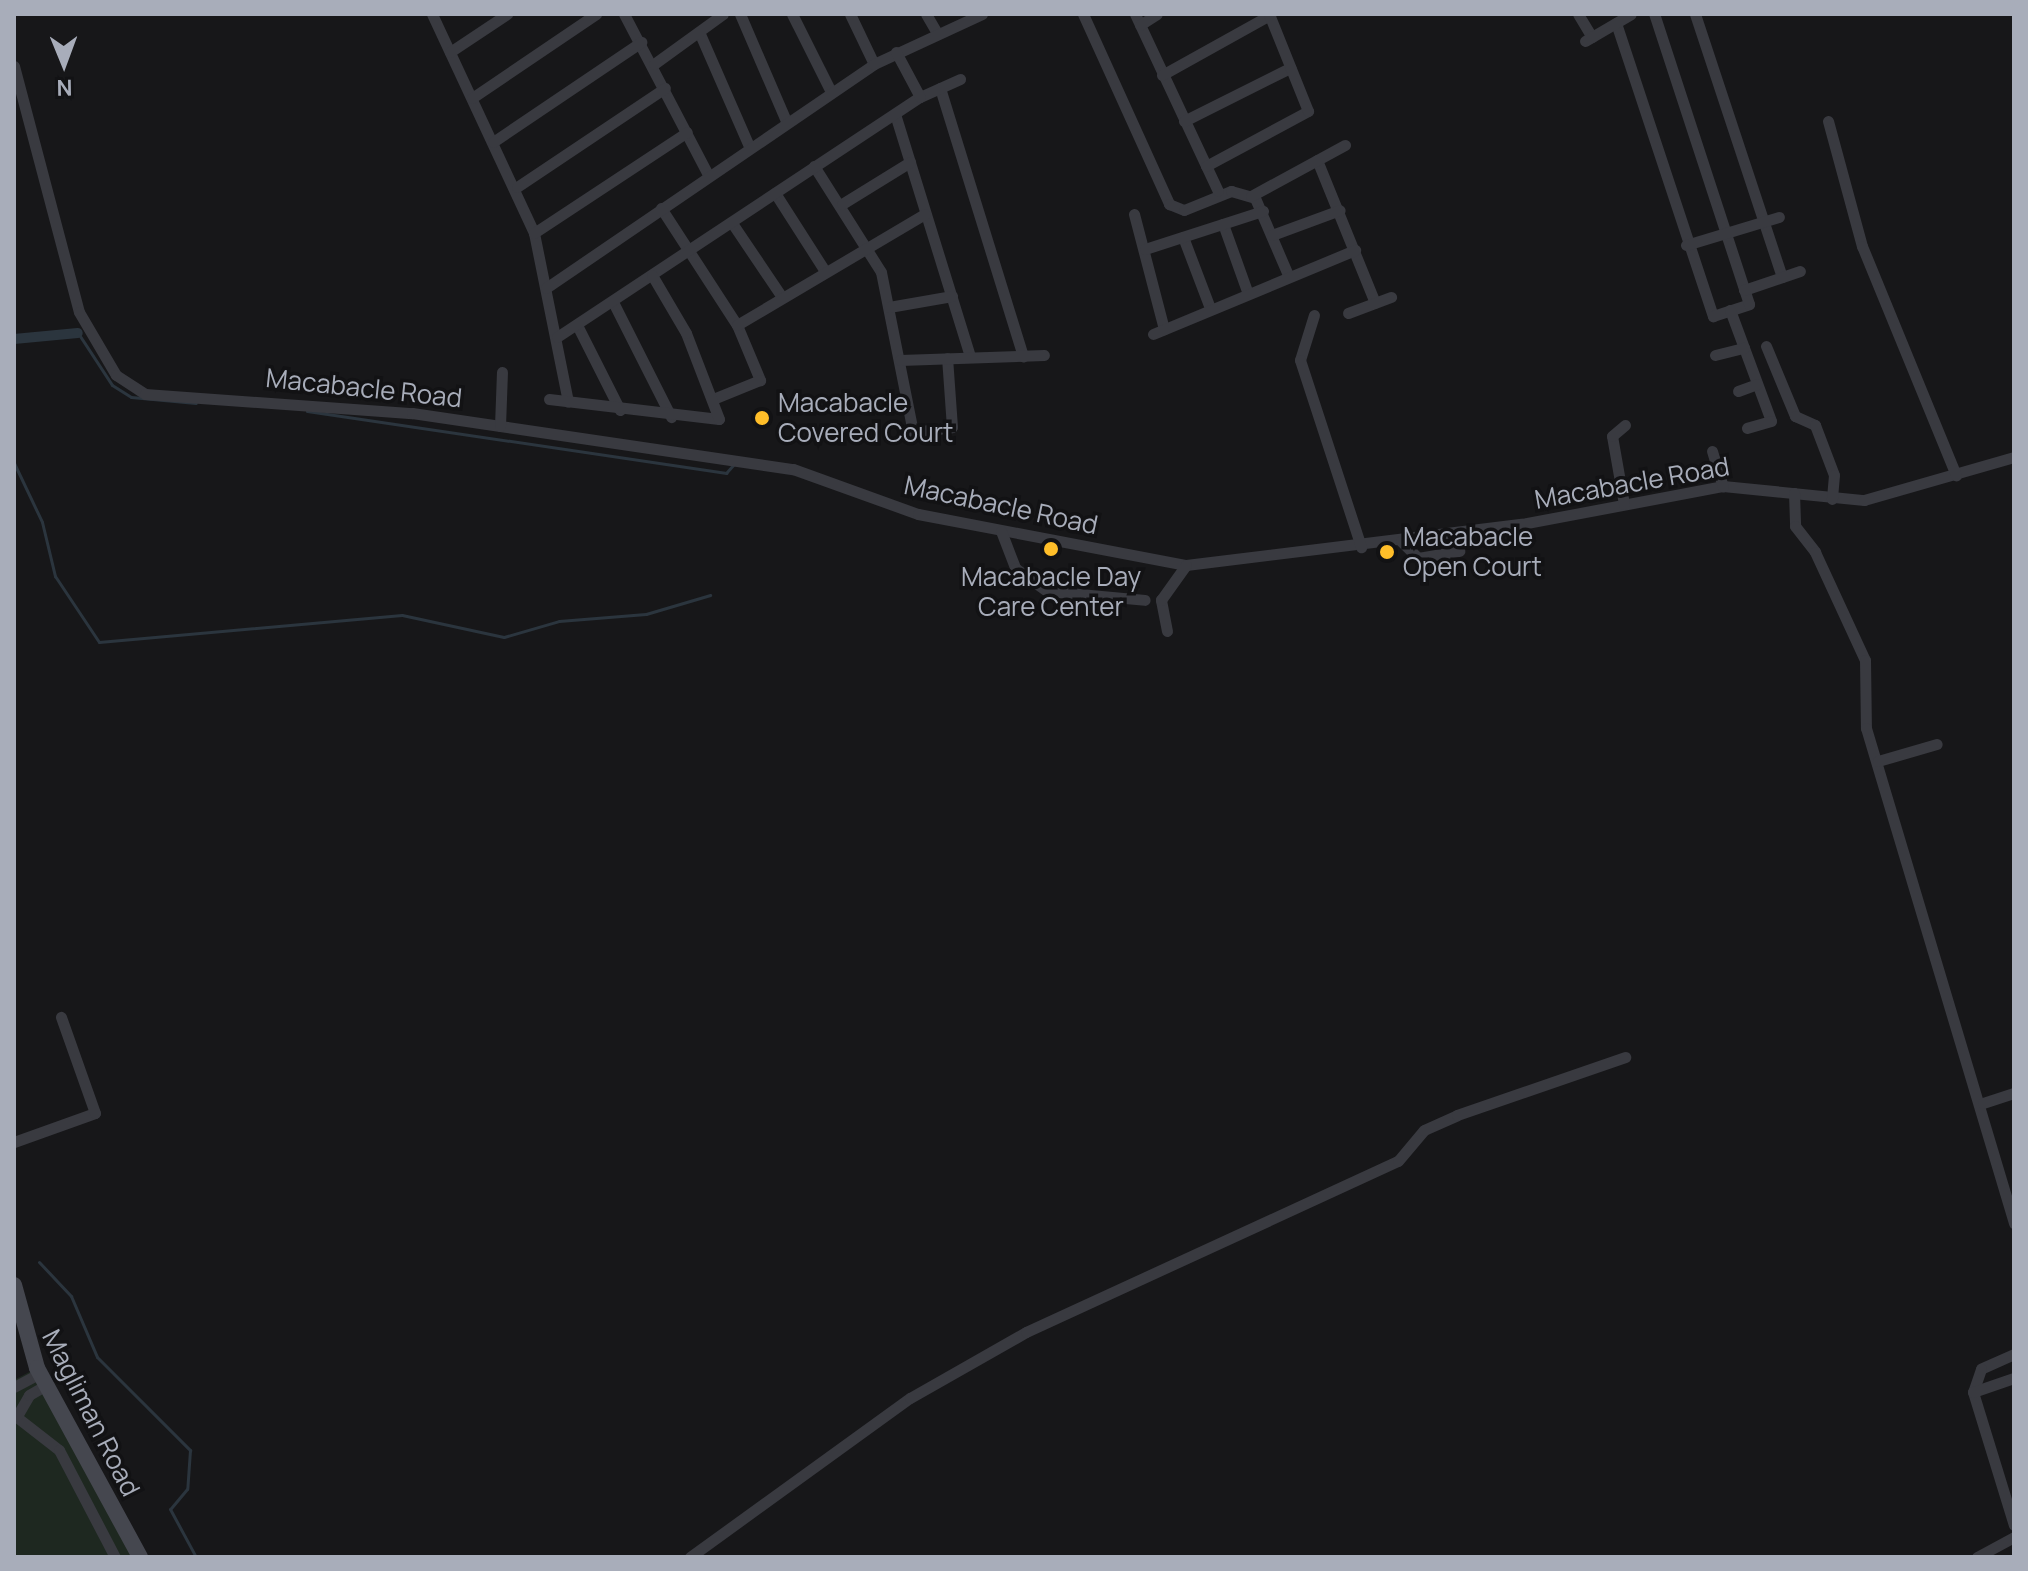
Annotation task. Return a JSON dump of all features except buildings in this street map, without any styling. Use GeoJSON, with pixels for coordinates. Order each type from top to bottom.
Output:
{"type":"FeatureCollection","features":[{"type":"Feature","properties":{"kind":"street"},"geometry":{"type":"LineString","coordinates":[[432,14],[517,187],[534,233],[568,402]]}},
{"type":"Feature","properties":{"kind":"street"},"geometry":{"type":"LineString","coordinates":[[450,52],[507,14]]}},
{"type":"Feature","properties":{"kind":"street"},"geometry":{"type":"LineString","coordinates":[[472,98],[596,14]]}},
{"type":"Feature","properties":{"kind":"street"},"geometry":{"type":"LineString","coordinates":[[654,64],[700,34],[723,14]]}},
{"type":"Feature","properties":{"kind":"street"},"geometry":{"type":"LineString","coordinates":[[740,14],[786,121]]}},
{"type":"Feature","properties":{"kind":"street"},"geometry":{"type":"LineString","coordinates":[[792,14],[831,92]]}},
{"type":"Feature","properties":{"kind":"street"},"geometry":{"type":"LineString","coordinates":[[850,14],[874,64]]}},
{"type":"Feature","properties":{"kind":"street"},"geometry":{"type":"LineString","coordinates":[[926,14],[936,31]]}},
{"type":"Feature","properties":{"kind":"street"},"geometry":{"type":"LineString","coordinates":[[546,288],[749,146],[874,64],[936,31],[982,14]]}},
{"type":"Feature","properties":{"kind":"street"},"geometry":{"type":"LineString","coordinates":[[1083,14],[1169,204],[1184,210],[1231,191],[1251,196],[1263,211],[1288,275]]}},
{"type":"Feature","properties":{"kind":"street"},"geometry":{"type":"LineString","coordinates":[[1157,14],[1138,19],[1218,191]]}},
{"type":"Feature","properties":{"kind":"street"},"geometry":{"type":"LineString","coordinates":[[1578,14],[1589,39],[1631,14]]}},
{"type":"Feature","properties":{"kind":"street"},"geometry":{"type":"LineString","coordinates":[[1616,23],[1686,245],[1713,316],[1749,304],[1723,233],[1654,14]]}},
{"type":"Feature","properties":{"kind":"street"},"geometry":{"type":"LineString","coordinates":[[1695,14],[1761,222],[1782,277]]}},
{"type":"Feature","properties":{"kind":"street"},"geometry":{"type":"LineString","coordinates":[[628,15],[708,175]]}},
{"type":"Feature","properties":{"kind":"street"},"geometry":{"type":"LineString","coordinates":[[1162,75],[1270,15],[1308,111],[1206,166]]}},
{"type":"Feature","properties":{"kind":"street"},"geometry":{"type":"LineString","coordinates":[[700,34],[749,146]]}},
{"type":"Feature","properties":{"kind":"street"},"geometry":{"type":"LineString","coordinates":[[493,142],[641,42]]}},
{"type":"Feature","properties":{"kind":"street"},"geometry":{"type":"LineString","coordinates":[[896,52],[920,97]]}},
{"type":"Feature","properties":{"kind":"street","name":"Macabacle Road"},"geometry":{"type":"LineString","coordinates":[[14,66],[79,312],[116,375],[134,390],[500,426],[793,469],[918,514],[1186,565],[1361,547],[1723,486],[1832,499],[1881,497],[2014,457]]}},
{"type":"Feature","properties":{"kind":"street"},"geometry":{"type":"LineString","coordinates":[[1184,121],[1290,68]]}},
{"type":"Feature","properties":{"kind":"street"},"geometry":{"type":"LineString","coordinates":[[557,337],[578,327],[689,248],[732,223],[920,97],[960,79]]}},
{"type":"Feature","properties":{"kind":"street"},"geometry":{"type":"LineString","coordinates":[[517,187],[665,88]]}},
{"type":"Feature","properties":{"kind":"street"},"geometry":{"type":"LineString","coordinates":[[940,88],[1023,356]]}},
{"type":"Feature","properties":{"kind":"street"},"geometry":{"type":"LineString","coordinates":[[895,114],[970,357]]}},
{"type":"Feature","properties":{"kind":"street"},"geometry":{"type":"LineString","coordinates":[[1828,121],[1862,246],[1956,475]]}},
{"type":"Feature","properties":{"kind":"street"},"geometry":{"type":"LineString","coordinates":[[534,233],[687,132]]}},
{"type":"Feature","properties":{"kind":"street"},"geometry":{"type":"LineString","coordinates":[[1251,196],[1345,145]]}},
{"type":"Feature","properties":{"kind":"street"},"geometry":{"type":"LineString","coordinates":[[1317,160],[1340,210],[1375,303]]}},
{"type":"Feature","properties":{"kind":"street"},"geometry":{"type":"LineString","coordinates":[[842,204],[910,162]]}},
{"type":"Feature","properties":{"kind":"street"},"geometry":{"type":"LineString","coordinates":[[814,166],[868,245],[889,307],[910,423],[921,433],[952,427],[947,358]]}},
{"type":"Feature","properties":{"kind":"street"},"geometry":{"type":"LineString","coordinates":[[775,193],[823,268]]}},
{"type":"Feature","properties":{"kind":"street"},"geometry":{"type":"LineString","coordinates":[[661,208],[737,325],[760,380],[713,399]]}},
{"type":"Feature","properties":{"kind":"street"},"geometry":{"type":"LineString","coordinates":[[1272,235],[1340,210]]}},
{"type":"Feature","properties":{"kind":"street"},"geometry":{"type":"LineString","coordinates":[[1145,249],[1263,211]]}},
{"type":"Feature","properties":{"kind":"street"},"geometry":{"type":"LineString","coordinates":[[737,325],[823,268],[925,214]]}},
{"type":"Feature","properties":{"kind":"street"},"geometry":{"type":"LineString","coordinates":[[1134,214],[1145,249],[1158,332],[1247,291],[1355,250]]}},
{"type":"Feature","properties":{"kind":"street"},"geometry":{"type":"LineString","coordinates":[[1686,245],[1779,217]]}},
{"type":"Feature","properties":{"kind":"street"},"geometry":{"type":"LineString","coordinates":[[732,223],[782,297]]}},
{"type":"Feature","properties":{"kind":"street"},"geometry":{"type":"LineString","coordinates":[[1223,224],[1247,291]]}},
{"type":"Feature","properties":{"kind":"street"},"geometry":{"type":"LineString","coordinates":[[1183,237],[1210,308]]}},
{"type":"Feature","properties":{"kind":"street"},"geometry":{"type":"LineString","coordinates":[[1744,290],[1800,271]]}},
{"type":"Feature","properties":{"kind":"street"},"geometry":{"type":"LineString","coordinates":[[549,399],[715,422],[713,399],[652,275]]}},
{"type":"Feature","properties":{"kind":"street"},"geometry":{"type":"LineString","coordinates":[[889,307],[952,296]]}},
{"type":"Feature","properties":{"kind":"street"},"geometry":{"type":"LineString","coordinates":[[1348,313],[1391,297]]}},
{"type":"Feature","properties":{"kind":"street"},"geometry":{"type":"LineString","coordinates":[[613,302],[671,417]]}},
{"type":"Feature","properties":{"kind":"street"},"geometry":{"type":"LineString","coordinates":[[1730,310],[1771,421],[1747,428]]}},
{"type":"Feature","properties":{"kind":"street"},"geometry":{"type":"LineString","coordinates":[[1314,315],[1300,360],[1361,547]]}},
{"type":"Feature","properties":{"kind":"street"},"geometry":{"type":"LineString","coordinates":[[578,327],[620,410]]}},
{"type":"Feature","properties":{"kind":"street"},"geometry":{"type":"LineString","coordinates":[[1766,346],[1795,416],[1815,425],[1834,475],[1832,499]]}},
{"type":"Feature","properties":{"kind":"street"},"geometry":{"type":"LineString","coordinates":[[1715,355],[1744,348]]}},
{"type":"Feature","properties":{"kind":"street"},"geometry":{"type":"LineString","coordinates":[[900,360],[1044,355]]}},
{"type":"Feature","properties":{"kind":"street"},"geometry":{"type":"LineString","coordinates":[[500,426],[502,372]]}},
{"type":"Feature","properties":{"kind":"street"},"geometry":{"type":"LineString","coordinates":[[1738,391],[1757,384]]}},
{"type":"Feature","properties":{"kind":"street"},"geometry":{"type":"LineString","coordinates":[[1624,504],[1612,436],[1625,425]]}},
{"type":"Feature","properties":{"kind":"street"},"geometry":{"type":"LineString","coordinates":[[1712,451],[1723,486]]}},
{"type":"Feature","properties":{"kind":"street"},"geometry":{"type":"LineString","coordinates":[[1794,493],[1795,526],[1835,591],[1865,660],[1866,728],[1983,1103],[2014,1223]]}},
{"type":"Feature","properties":{"kind":"street"},"geometry":{"type":"LineString","coordinates":[[1001,531],[1015,568],[1047,591],[1145,600]]}},
{"type":"Feature","properties":{"kind":"street"},"geometry":{"type":"LineString","coordinates":[[1401,541],[1418,558],[1459,551]]}},
{"type":"Feature","properties":{"kind":"street"},"geometry":{"type":"LineString","coordinates":[[1167,631],[1161,600],[1186,565]]}},
{"type":"Feature","properties":{"kind":"street"},"geometry":{"type":"LineString","coordinates":[[1878,761],[1937,744]]}},
{"type":"Feature","properties":{"kind":"street"},"geometry":{"type":"LineString","coordinates":[[14,1142],[95,1113],[61,1017]]}},
{"type":"Feature","properties":{"kind":"street"},"geometry":{"type":"LineString","coordinates":[[690,1557],[910,1398],[1026,1332],[1398,1161],[1424,1130],[1457,1115],[1625,1057]]}},
{"type":"Feature","properties":{"kind":"street"},"geometry":{"type":"LineString","coordinates":[[1983,1103],[2014,1093]]}},
{"type":"Feature","properties":{"kind":"street","name":"Magliman Road"},"geometry":{"type":"LineString","coordinates":[[14,1285],[43,1379],[140,1557]]}},
{"type":"Feature","properties":{"kind":"street"},"geometry":{"type":"LineString","coordinates":[[2014,1354],[1981,1369],[1973,1392],[2014,1523]]}},
{"type":"Feature","properties":{"kind":"street"},"geometry":{"type":"LineString","coordinates":[[1973,1392],[2014,1378]]}},
{"type":"Feature","properties":{"kind":"street"},"geometry":{"type":"LineString","coordinates":[[14,1387],[43,1379]]}},
{"type":"Feature","properties":{"kind":"street"},"geometry":{"type":"LineString","coordinates":[[43,1379],[16,1415],[59,1450],[115,1557]]}},
{"type":"Feature","properties":{"kind":"street"},"geometry":{"type":"LineString","coordinates":[[1977,1557],[2014,1537]]}},
{"type":"Feature","properties":{"kind":"shaded area"},"geometry":{"type":"Polygon","coordinates":[[[37,1368],[140,1557],[14,1557],[14,1380],[37,1368]]]}},
{"type":"Feature","properties":{"kind":"waterway"},"geometry":{"type":"LineString","coordinates":[[78,333],[112,385],[131,397],[196,403]]}},
{"type":"Feature","properties":{"kind":"waterway"},"geometry":{"type":"LineString","coordinates":[[14,339],[78,333]]}},
{"type":"Feature","properties":{"kind":"waterway"},"geometry":{"type":"LineString","coordinates":[[307,411],[726,473],[734,464]]}},
{"type":"Feature","properties":{"kind":"waterway"},"geometry":{"type":"LineString","coordinates":[[14,463],[42,522],[55,576],[99,642],[402,615],[504,637],[559,621],[646,614],[710,595]]}},
{"type":"Feature","properties":{"kind":"waterway"},"geometry":{"type":"LineString","coordinates":[[39,1262],[71,1296],[97,1357],[190,1450],[187,1489],[170,1509],[196,1557]]}},
{"type":"Feature","properties":{"kind":"place","name":"Macabacle Covered Court"},"geometry":{"type":"Point","coordinates":[762,418]}},
{"type":"Feature","properties":{"kind":"place","name":"Macabacle Day Care Center"},"geometry":{"type":"Point","coordinates":[1051,549]}},
{"type":"Feature","properties":{"kind":"place","name":"Macabacle Open Court"},"geometry":{"type":"Point","coordinates":[1387,552]}}]}
